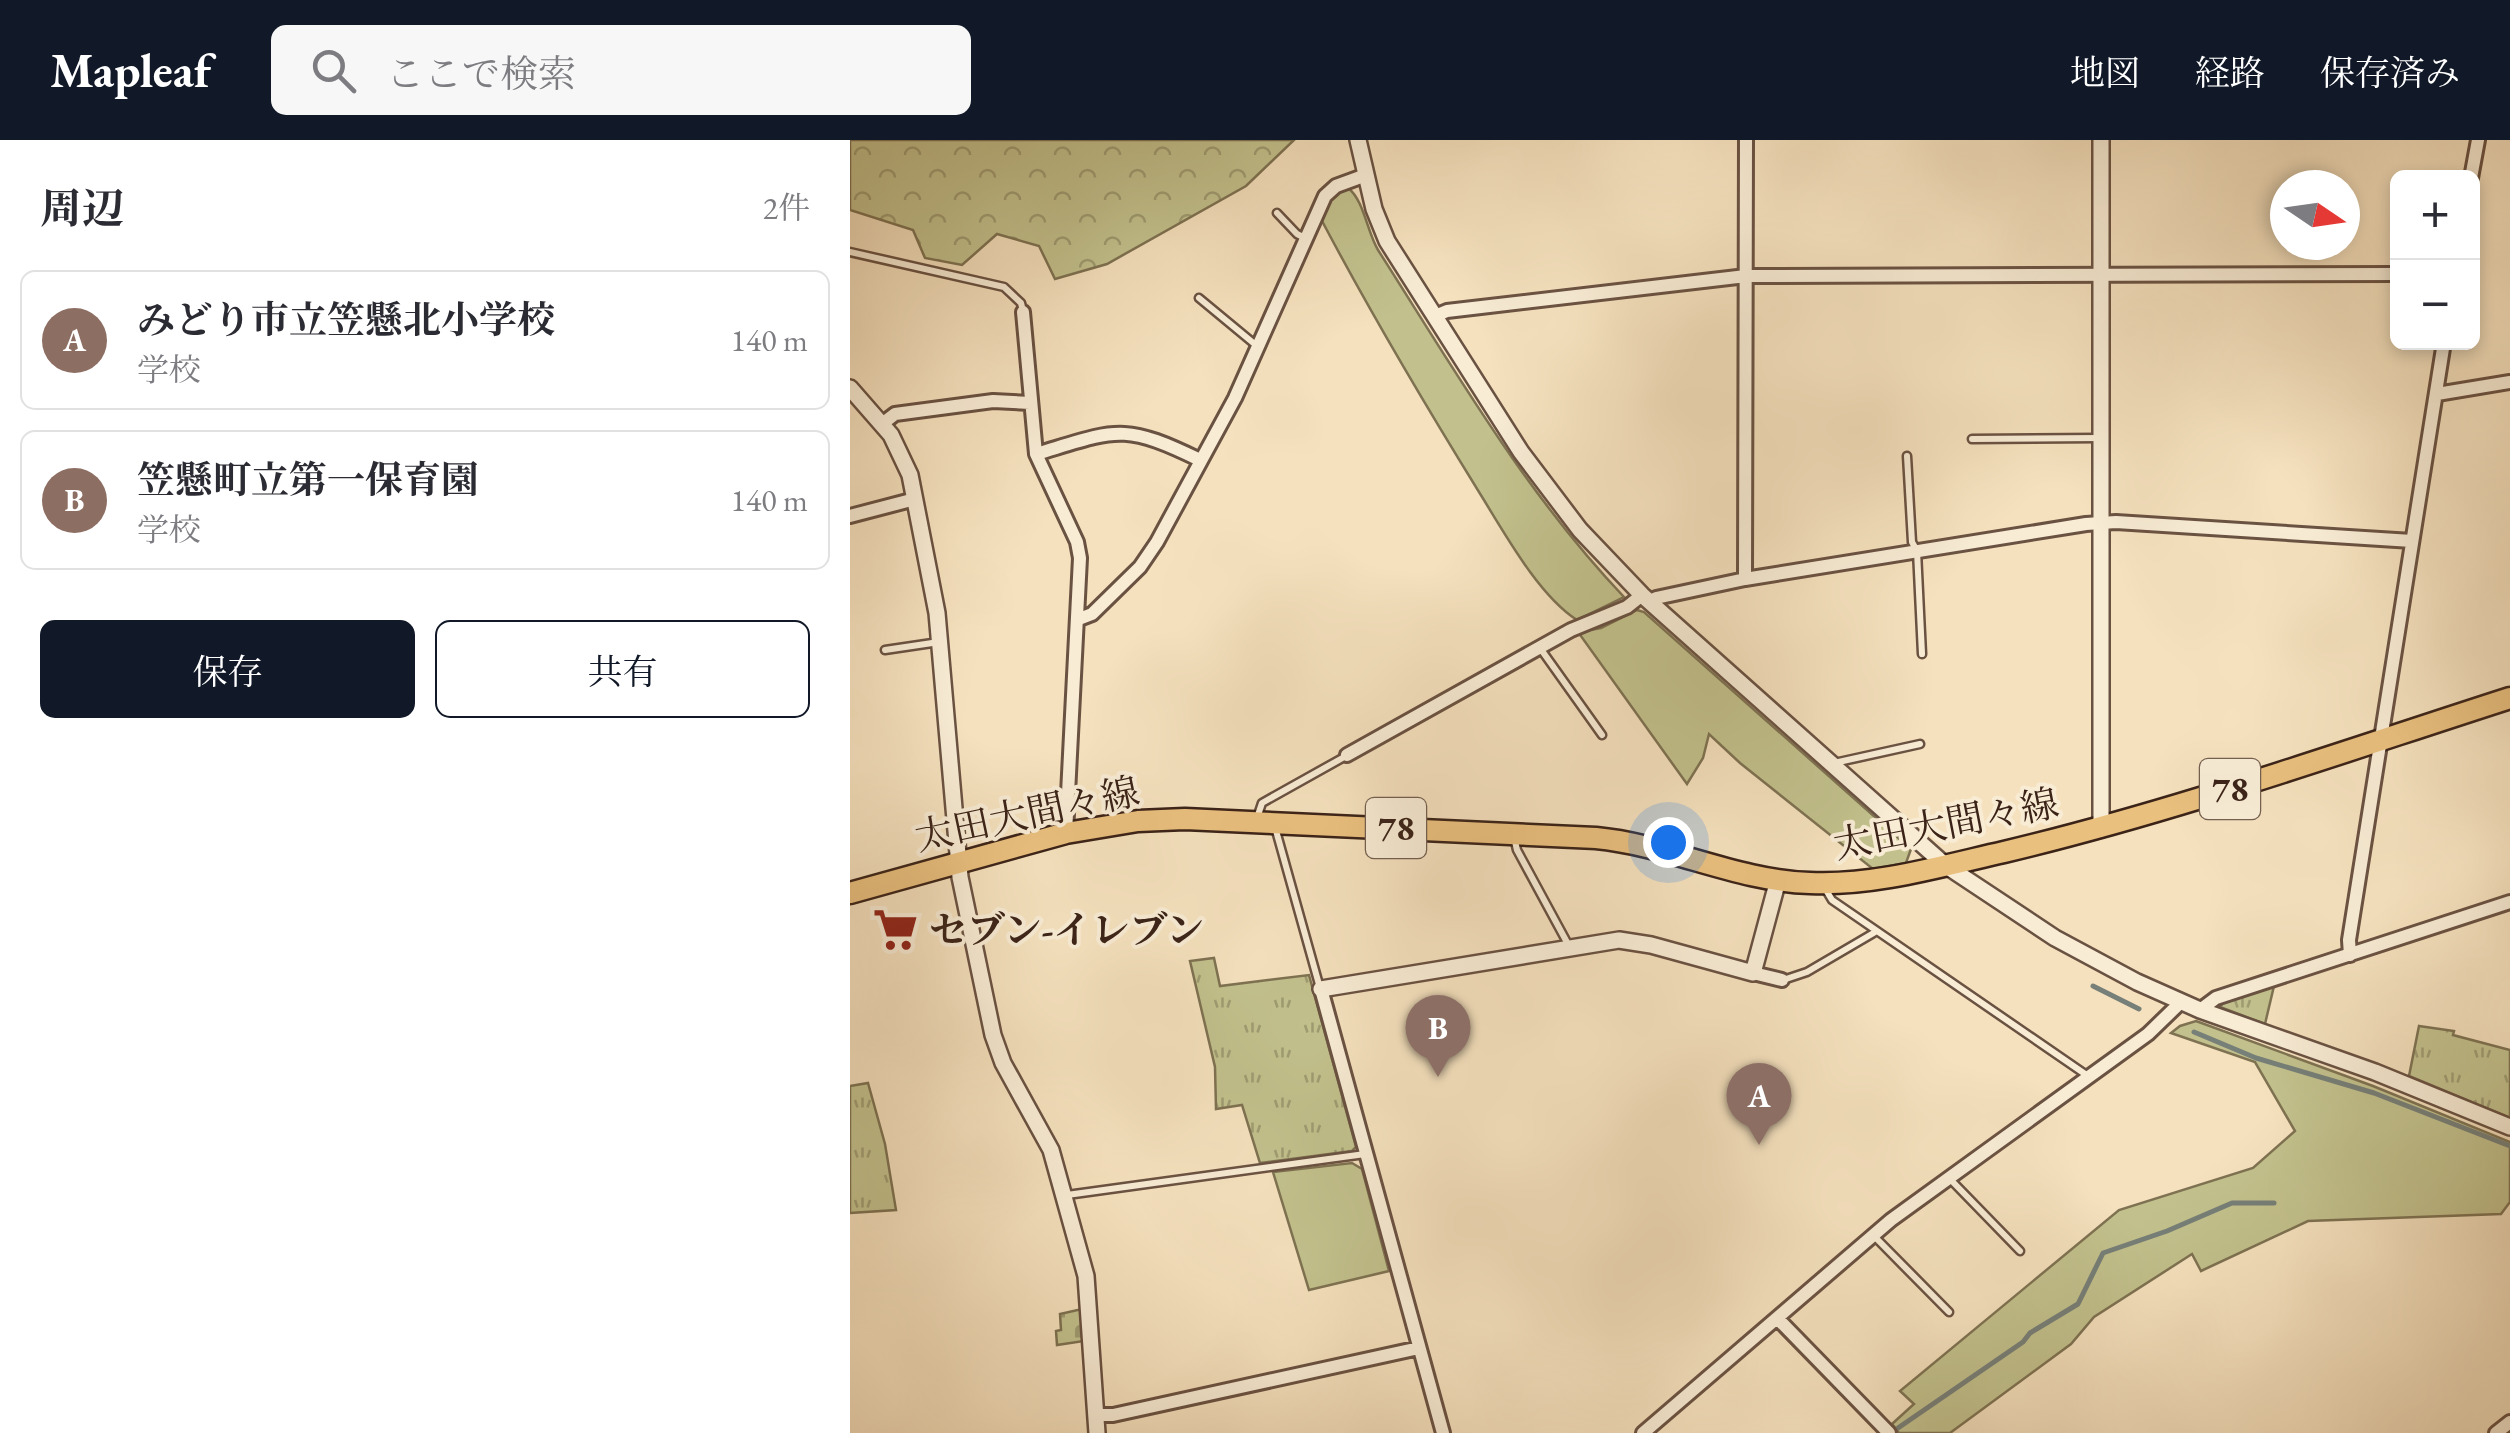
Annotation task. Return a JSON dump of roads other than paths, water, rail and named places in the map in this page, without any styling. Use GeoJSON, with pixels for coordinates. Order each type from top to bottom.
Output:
{"type":"FeatureCollection","features":[{"type":"Feature","properties":{"kind":"main road","name":"太田大間々線"},"geometry":{"type":"LineString","coordinates":[[850,893],[1066,833],[1116,823],[1162,820],[1596,838],[1646,845],[1778,880],[1823,883],[1946,865],[2101,829],[2510,698]]}},
{"type":"Feature","properties":{"kind":"street"},"geometry":{"type":"LineString","coordinates":[[1358,140],[1374,209],[1387,242],[1521,452],[1580,530],[1646,598],[1946,865],[2083,955],[2181,1002],[2375,1072],[2510,1127]]}},
{"type":"Feature","properties":{"kind":"street"},"geometry":{"type":"LineString","coordinates":[[1745,579],[1746,140]]}},
{"type":"Feature","properties":{"kind":"street"},"geometry":{"type":"LineString","coordinates":[[2101,140],[2101,829]]}},
{"type":"Feature","properties":{"kind":"street"},"geometry":{"type":"LineString","coordinates":[[2472,170],[2478,140]]}},
{"type":"Feature","properties":{"kind":"street"},"geometry":{"type":"LineString","coordinates":[[1079,619],[1092,614],[1150,555],[1235,398],[1329,191],[1366,175]]}},
{"type":"Feature","properties":{"kind":"street"},"geometry":{"type":"LineString","coordinates":[[1434,316],[1446,311],[1746,276],[2390,274]]}},
{"type":"Feature","properties":{"kind":"street"},"geometry":{"type":"LineString","coordinates":[[1023,312],[1036,454],[1077,542],[1079,619],[1066,833]]}},
{"type":"Feature","properties":{"kind":"street"},"geometry":{"type":"LineString","coordinates":[[2350,954],[2349,940],[2443,350]]}},
{"type":"Feature","properties":{"kind":"street"},"geometry":{"type":"LineString","coordinates":[[2437,394],[2510,382]]}},
{"type":"Feature","properties":{"kind":"street"},"geometry":{"type":"LineString","coordinates":[[850,388],[882,424],[904,458],[915,499],[940,642],[958,862],[993,1036],[1051,1150],[1088,1286],[1097,1433]]}},
{"type":"Feature","properties":{"kind":"street"},"geometry":{"type":"LineString","coordinates":[[882,424],[895,414],[999,400],[1030,402]]}},
{"type":"Feature","properties":{"kind":"street"},"geometry":{"type":"LineString","coordinates":[[1036,454],[1115,432],[1154,438],[1200,460]]}},
{"type":"Feature","properties":{"kind":"street"},"geometry":{"type":"LineString","coordinates":[[850,516],[915,499]]}},
{"type":"Feature","properties":{"kind":"street"},"geometry":{"type":"LineString","coordinates":[[1348,755],[1571,630],[1646,598],[2100,523],[2412,541]]}},
{"type":"Feature","properties":{"kind":"street"},"geometry":{"type":"LineString","coordinates":[[1753,973],[1778,880]]}},
{"type":"Feature","properties":{"kind":"street"},"geometry":{"type":"LineString","coordinates":[[2200,1010],[2216,998],[2510,902]]}},
{"type":"Feature","properties":{"kind":"street"},"geometry":{"type":"LineString","coordinates":[[1443,1433],[1321,990],[1570,947],[1634,941],[1782,980]]}},
{"type":"Feature","properties":{"kind":"street"},"geometry":{"type":"LineString","coordinates":[[1643,1433],[1873,1235],[2161,1024],[2181,1002]]}},
{"type":"Feature","properties":{"kind":"street"},"geometry":{"type":"LineString","coordinates":[[1778,1319],[1889,1433]]}},
{"type":"Feature","properties":{"kind":"street"},"geometry":{"type":"LineString","coordinates":[[1096,1415],[1113,1415],[1224,1392],[1419,1348]]}},
{"type":"Feature","properties":{"kind":"street"},"geometry":{"type":"LineString","coordinates":[[2496,1433],[2510,1422]]}},
{"type":"Feature","properties":{"kind":"lane"},"geometry":{"type":"LineString","coordinates":[[1276,213],[1296,234],[1306,238]]}},
{"type":"Feature","properties":{"kind":"lane"},"geometry":{"type":"LineString","coordinates":[[850,252],[1004,287],[1020,303],[1023,312]]}},
{"type":"Feature","properties":{"kind":"lane"},"geometry":{"type":"LineString","coordinates":[[1199,298],[1258,347]]}},
{"type":"Feature","properties":{"kind":"lane"},"geometry":{"type":"LineString","coordinates":[[1972,439],[2101,438]]}},
{"type":"Feature","properties":{"kind":"lane"},"geometry":{"type":"LineString","coordinates":[[1908,456],[1912,542],[1918,551],[1922,654]]}},
{"type":"Feature","properties":{"kind":"lane"},"geometry":{"type":"LineString","coordinates":[[885,650],[940,642]]}},
{"type":"Feature","properties":{"kind":"lane"},"geometry":{"type":"LineString","coordinates":[[1539,648],[1602,735]]}},
{"type":"Feature","properties":{"kind":"lane"},"geometry":{"type":"LineString","coordinates":[[1833,763],[1920,744]]}},
{"type":"Feature","properties":{"kind":"lane"},"geometry":{"type":"LineString","coordinates":[[1321,990],[1262,803],[1348,755]]}},
{"type":"Feature","properties":{"kind":"lane"},"geometry":{"type":"LineString","coordinates":[[1514,834],[1517,850],[1570,947]]}},
{"type":"Feature","properties":{"kind":"lane"},"geometry":{"type":"LineString","coordinates":[[1823,883],[1832,900],[2089,1076]]}},
{"type":"Feature","properties":{"kind":"lane"},"geometry":{"type":"LineString","coordinates":[[1782,980],[1807,972],[1877,931]]}},
{"type":"Feature","properties":{"kind":"lane"},"geometry":{"type":"LineString","coordinates":[[1065,1195],[1364,1154]]}},
{"type":"Feature","properties":{"kind":"lane"},"geometry":{"type":"LineString","coordinates":[[1948,1177],[2020,1251]]}},
{"type":"Feature","properties":{"kind":"lane"},"geometry":{"type":"LineString","coordinates":[[1873,1235],[1949,1312]]}},
{"type":"Feature","properties":{"kind":"waterway"},"geometry":{"type":"LineString","coordinates":[[2093,986],[2139,1009]]}},
{"type":"Feature","properties":{"kind":"waterway"},"geometry":{"type":"LineString","coordinates":[[2194,1032],[2256,1058],[2374,1093],[2510,1146]]}},
{"type":"Feature","properties":{"kind":"waterway"},"geometry":{"type":"LineString","coordinates":[[1898,1428],[2023,1342],[2030,1333],[2078,1304],[2103,1253],[2232,1203],[2274,1203]]}},
{"type":"Feature","properties":{"kind":"place","name":"セブン-イレブン"},"geometry":{"type":"Point","coordinates":[896,930]}},
{"type":"Feature","properties":{"kind":"place","name":"笠懸町立第一保育園"},"geometry":{"type":"Point","coordinates":[1438,1077]}},
{"type":"Feature","properties":{"kind":"place","name":"みどり市立笠懸北小学校"},"geometry":{"type":"Point","coordinates":[1759,1145]}}]}
